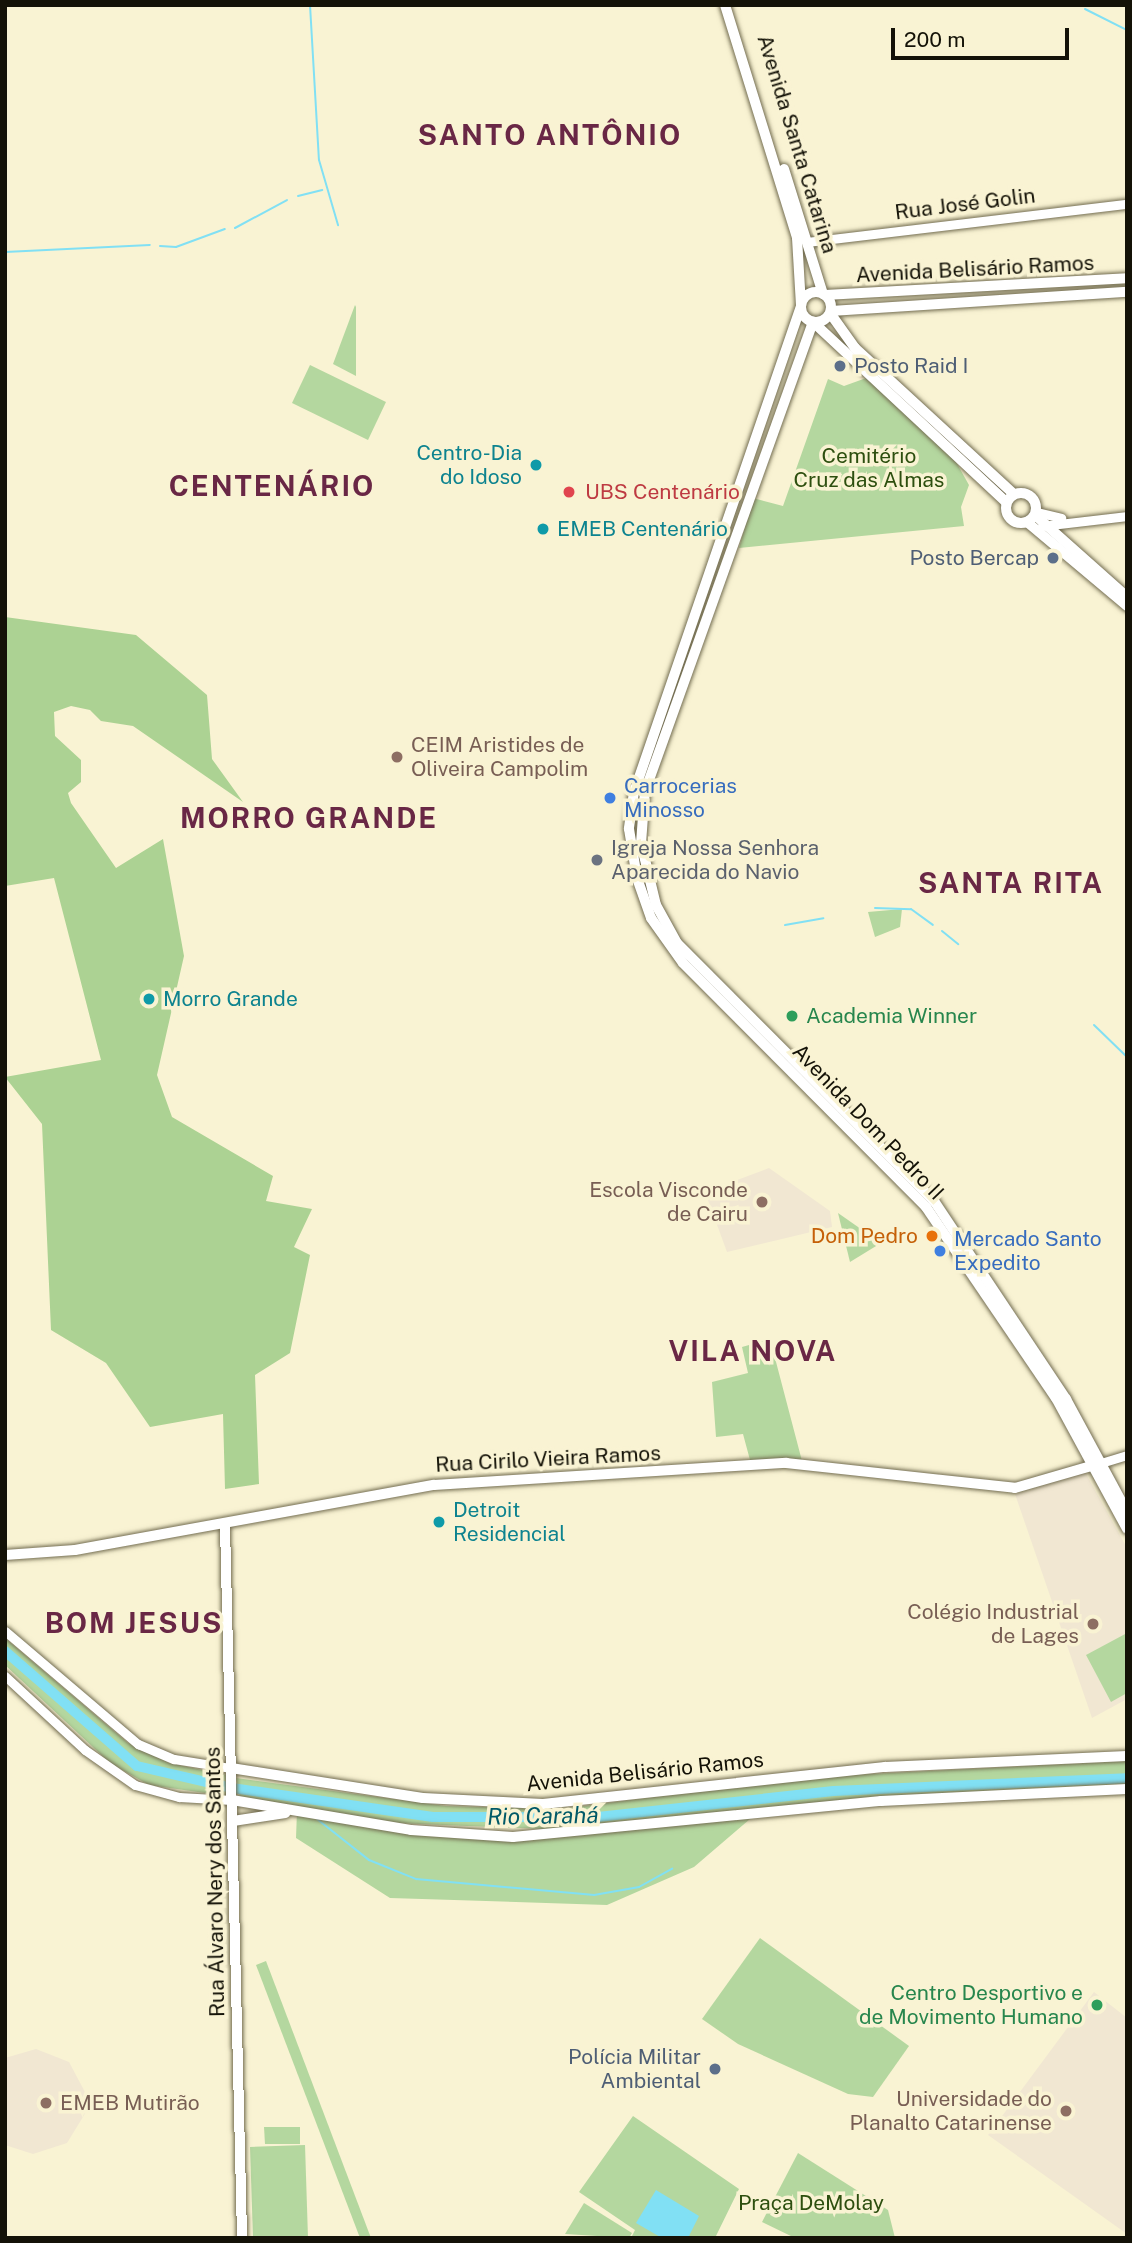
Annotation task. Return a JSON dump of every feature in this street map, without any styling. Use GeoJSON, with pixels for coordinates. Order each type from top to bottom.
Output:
{"type":"FeatureCollection","features":[{"type":"Feature","properties":{"kind":"main road","name":"Avenida Santa Catarina"},"geometry":{"type":"LineString","coordinates":[[725,5],[797,238],[801,306]]}},
{"type":"Feature","properties":{"kind":"main road","name":"Avenida Santa Catarina"},"geometry":{"type":"LineString","coordinates":[[733,5],[830,312],[852,350]]}},
{"type":"Feature","properties":{"kind":"main road","name":"Avenida Belisário Ramos"},"geometry":{"type":"LineString","coordinates":[[824,294],[1127,278]]}},
{"type":"Feature","properties":{"kind":"main road","name":"Avenida Belisário Ramos"},"geometry":{"type":"LineString","coordinates":[[830,312],[1127,292]]}},
{"type":"Feature","properties":{"kind":"main road"},"geometry":{"type":"LineString","coordinates":[[824,294],[808,293],[801,306],[813,322],[852,350],[1010,498],[1010,519],[1035,520],[1127,597]]}},
{"type":"Feature","properties":{"kind":"main road","name":"Avenida Dom Pedro II"},"geometry":{"type":"LineString","coordinates":[[801,306],[634,792],[629,829],[637,878],[651,918],[683,963],[926,1207],[1054,1394],[1127,1512]]}},
{"type":"Feature","properties":{"kind":"main road"},"geometry":{"type":"LineString","coordinates":[[813,322],[830,312]]}},
{"type":"Feature","properties":{"kind":"main road","name":"Avenida Dom Pedro II"},"geometry":{"type":"LineString","coordinates":[[813,322],[800,345],[643,799],[648,881],[664,922],[686,954],[934,1201],[1063,1394],[1127,1529]]}},
{"type":"Feature","properties":{"kind":"main road"},"geometry":{"type":"LineString","coordinates":[[800,345],[814,334],[837,341]]}},
{"type":"Feature","properties":{"kind":"main road"},"geometry":{"type":"LineString","coordinates":[[1010,498],[1029,495],[1035,520],[1127,606]]}},
{"type":"Feature","properties":{"kind":"main road","name":"Rua Cirilo Vieira Ramos"},"geometry":{"type":"LineString","coordinates":[[5,1555],[225,1525],[434,1485],[786,1463],[1022,1488],[1097,1465]]}},
{"type":"Feature","properties":{"kind":"main road","name":"Rua Álvaro Nery dos Santos"},"geometry":{"type":"LineString","coordinates":[[225,1525],[242,2238]]}},
{"type":"Feature","properties":{"kind":"main road","name":"Avenida Belisário Ramos"},"geometry":{"type":"LineString","coordinates":[[231,1774],[423,1798],[543,1804],[885,1767],[1127,1756]]}},
{"type":"Feature","properties":{"kind":"main road"},"geometry":{"type":"LineString","coordinates":[[232,1798],[440,1833],[550,1836],[840,1805],[1127,1789]]}},
{"type":"Feature","properties":{"kind":"main road"},"geometry":{"type":"LineString","coordinates":[[233,1821],[297,1811]]}},
{"type":"Feature","properties":{"kind":"street","name":"Rua José Golin"},"geometry":{"type":"LineString","coordinates":[[807,242],[1008,215],[1127,204]]}},
{"type":"Feature","properties":{"kind":"street"},"geometry":{"type":"LineString","coordinates":[[1035,520],[1127,516]]}},
{"type":"Feature","properties":{"kind":"street"},"geometry":{"type":"LineString","coordinates":[[1035,520],[1088,519]]}},
{"type":"Feature","properties":{"kind":"street"},"geometry":{"type":"LineString","coordinates":[[1097,1465],[1127,1455]]}},
{"type":"Feature","properties":{"kind":"street","name":"Avenida Belisário Ramos"},"geometry":{"type":"LineString","coordinates":[[5,1630],[138,1744],[182,1761],[231,1774]]}},
{"type":"Feature","properties":{"kind":"street"},"geometry":{"type":"LineString","coordinates":[[5,1676],[85,1750],[135,1785],[178,1797],[232,1798]]}},
{"type":"Feature","properties":{"kind":"shaded area","name":"Escola Visconde de Cairu"},"geometry":{"type":"Polygon","coordinates":[[[769,1168],[830,1211],[832,1227],[727,1252],[705,1192],[769,1168]]]}},
{"type":"Feature","properties":{"kind":"shaded area","name":"Colégio Industrial de Lages"},"geometry":{"type":"Polygon","coordinates":[[[1085,1472],[1127,1548],[1127,1699],[1092,1718],[1015,1494],[1085,1472]]]}},
{"type":"Feature","properties":{"kind":"shaded area","name":"Universidade do Planalto Catarinense"},"geometry":{"type":"Polygon","coordinates":[[[1094,1992],[1127,2018],[1127,2234],[988,2135],[1094,1992]]]}},
{"type":"Feature","properties":{"kind":"shaded area","name":"EMEB Mutirão"},"geometry":{"type":"Polygon","coordinates":[[[36,2049],[69,2062],[86,2094],[86,2112],[67,2143],[33,2154],[5,2145],[5,2058],[36,2049]]]}},
{"type":"Feature","properties":{"kind":"green space"},"geometry":{"type":"Polygon","coordinates":[[[355,305],[356,307],[356,376],[333,364],[355,305]]]}},
{"type":"Feature","properties":{"kind":"green space"},"geometry":{"type":"Polygon","coordinates":[[[310,365],[386,402],[368,440],[292,403],[310,365]]]}},
{"type":"Feature","properties":{"kind":"green space","name":"Cemitério Cruz das Almas"},"geometry":{"type":"Polygon","coordinates":[[[869,377],[951,453],[969,485],[961,507],[964,526],[739,548],[753,498],[783,506],[828,379],[844,386],[869,377]]]}},
{"type":"Feature","properties":{"kind":"green space"},"geometry":{"type":"Polygon","coordinates":[[[5,617],[136,635],[207,695],[212,759],[243,802],[133,726],[101,721],[90,710],[71,706],[54,712],[55,736],[81,760],[81,782],[68,793],[71,803],[116,868],[163,839],[184,956],[157,1075],[172,1117],[273,1176],[266,1201],[312,1209],[294,1247],[310,1255],[290,1353],[255,1375],[259,1484],[225,1489],[223,1414],[150,1427],[106,1363],[51,1330],[42,1124],[5,1077],[101,1060],[54,878],[5,886],[5,617]]]}},
{"type":"Feature","properties":{"kind":"green space"},"geometry":{"type":"Polygon","coordinates":[[[902,909],[900,927],[875,937],[868,912],[902,909]]]}},
{"type":"Feature","properties":{"kind":"green space"},"geometry":{"type":"Polygon","coordinates":[[[838,1213],[881,1243],[850,1262],[838,1213]]]}},
{"type":"Feature","properties":{"kind":"green space"},"geometry":{"type":"Polygon","coordinates":[[[770,1339],[802,1461],[750,1460],[743,1434],[716,1437],[712,1382],[748,1373],[742,1347],[770,1339]]]}},
{"type":"Feature","properties":{"kind":"green space"},"geometry":{"type":"Polygon","coordinates":[[[1127,1633],[1127,1693],[1111,1702],[1086,1655],[1127,1633]]]}},
{"type":"Feature","properties":{"kind":"green space"},"geometry":{"type":"Polygon","coordinates":[[[5,1638],[128,1743],[169,1763],[226,1775],[226,1796],[149,1785],[110,1763],[5,1665],[5,1638]]]}},
{"type":"Feature","properties":{"kind":"green space"},"geometry":{"type":"Polygon","coordinates":[[[1127,1761],[1127,1786],[567,1830],[395,1823],[240,1798],[236,1778],[446,1806],[560,1809],[810,1777],[1127,1761]]]}},
{"type":"Feature","properties":{"kind":"green space"},"geometry":{"type":"Polygon","coordinates":[[[297,1811],[470,1836],[757,1813],[694,1867],[607,1905],[390,1898],[296,1838],[297,1811]]]}},
{"type":"Feature","properties":{"kind":"green space"},"geometry":{"type":"Polygon","coordinates":[[[760,1938],[909,2046],[873,2097],[848,2094],[738,2044],[702,2019],[760,1938]]]}},
{"type":"Feature","properties":{"kind":"green space"},"geometry":{"type":"Polygon","coordinates":[[[266,1961],[371,2238],[360,2238],[256,1965],[266,1961]]]}},
{"type":"Feature","properties":{"kind":"green space"},"geometry":{"type":"Polygon","coordinates":[[[633,2116],[739,2189],[715,2238],[631,2238],[635,2230],[579,2192],[633,2116]]]}},
{"type":"Feature","properties":{"kind":"green space"},"geometry":{"type":"Polygon","coordinates":[[[264,2127],[300,2127],[300,2144],[265,2144],[264,2127]]]}},
{"type":"Feature","properties":{"kind":"green space"},"geometry":{"type":"Polygon","coordinates":[[[305,2145],[308,2238],[253,2238],[250,2147],[305,2145]]]}},
{"type":"Feature","properties":{"kind":"green space","name":"Praça DeMolay"},"geometry":{"type":"Polygon","coordinates":[[[798,2153],[888,2210],[895,2238],[795,2238],[762,2222],[798,2153]]]}},
{"type":"Feature","properties":{"kind":"green space"},"geometry":{"type":"Polygon","coordinates":[[[584,2203],[632,2233],[629,2238],[565,2234],[584,2203]]]}},
{"type":"Feature","properties":{"kind":"water"},"geometry":{"type":"Polygon","coordinates":[[[656,2190],[699,2216],[688,2238],[662,2238],[636,2223],[656,2190]]]}},
{"type":"Feature","properties":{"kind":"waterway"},"geometry":{"type":"LineString","coordinates":[[310,5],[319,160],[338,225]]}},
{"type":"Feature","properties":{"kind":"waterway"},"geometry":{"type":"LineString","coordinates":[[1085,9],[1127,30]]}},
{"type":"Feature","properties":{"kind":"waterway"},"geometry":{"type":"LineString","coordinates":[[298,196],[322,190]]}},
{"type":"Feature","properties":{"kind":"waterway"},"geometry":{"type":"LineString","coordinates":[[235,228],[287,200]]}},
{"type":"Feature","properties":{"kind":"waterway"},"geometry":{"type":"LineString","coordinates":[[160,246],[176,247],[225,229]]}},
{"type":"Feature","properties":{"kind":"waterway"},"geometry":{"type":"LineString","coordinates":[[5,252],[150,245]]}},
{"type":"Feature","properties":{"kind":"waterway"},"geometry":{"type":"LineString","coordinates":[[875,908],[911,909],[933,925]]}},
{"type":"Feature","properties":{"kind":"waterway"},"geometry":{"type":"LineString","coordinates":[[785,925],[823,918]]}},
{"type":"Feature","properties":{"kind":"waterway"},"geometry":{"type":"LineString","coordinates":[[942,931],[958,944]]}},
{"type":"Feature","properties":{"kind":"waterway"},"geometry":{"type":"LineString","coordinates":[[1094,1025],[1127,1057]]}},
{"type":"Feature","properties":{"kind":"waterway","name":"Rio Carahá"},"geometry":{"type":"LineString","coordinates":[[5,1651],[137,1766],[232,1788],[433,1817],[598,1817],[834,1791],[1127,1778]]}},
{"type":"Feature","properties":{"kind":"waterway"},"geometry":{"type":"LineString","coordinates":[[317,1819],[369,1860],[416,1879],[594,1895],[639,1887],[672,1869]]}},
{"type":"Feature","properties":{"kind":"place","name":"Posto Raid I"},"geometry":{"type":"Point","coordinates":[840,366]}},
{"type":"Feature","properties":{"kind":"place","name":"Centro-Dia do Idoso"},"geometry":{"type":"Point","coordinates":[536,465]}},
{"type":"Feature","properties":{"kind":"place","name":"UBS Centenário"},"geometry":{"type":"Point","coordinates":[569,492]}},
{"type":"Feature","properties":{"kind":"place","name":"EMEB Centenário"},"geometry":{"type":"Point","coordinates":[543,529]}},
{"type":"Feature","properties":{"kind":"place","name":"Posto Bercap"},"geometry":{"type":"Point","coordinates":[1053,558]}},
{"type":"Feature","properties":{"kind":"place","name":"CEIM Aristides de Oliveira Campolim"},"geometry":{"type":"Point","coordinates":[397,757]}},
{"type":"Feature","properties":{"kind":"place","name":"Carrocerias Minosso"},"geometry":{"type":"Point","coordinates":[610,798]}},
{"type":"Feature","properties":{"kind":"place","name":"Igreja Nossa Senhora Aparecida do Navio"},"geometry":{"type":"Point","coordinates":[597,860]}},
{"type":"Feature","properties":{"kind":"place","name":"Morro Grande"},"geometry":{"type":"Point","coordinates":[149,999]}},
{"type":"Feature","properties":{"kind":"place","name":"Academia Winner"},"geometry":{"type":"Point","coordinates":[792,1016]}},
{"type":"Feature","properties":{"kind":"place","name":"Escola Visconde de Cairu"},"geometry":{"type":"Point","coordinates":[762,1202]}},
{"type":"Feature","properties":{"kind":"place","name":"Dom Pedro"},"geometry":{"type":"Point","coordinates":[932,1236]}},
{"type":"Feature","properties":{"kind":"place","name":"Mercado Santo Expedito"},"geometry":{"type":"Point","coordinates":[940,1251]}},
{"type":"Feature","properties":{"kind":"place","name":"Detroit Residencial"},"geometry":{"type":"Point","coordinates":[439,1522]}},
{"type":"Feature","properties":{"kind":"place","name":"Colégio Industrial de Lages"},"geometry":{"type":"Point","coordinates":[1093,1624]}},
{"type":"Feature","properties":{"kind":"place","name":"Centro Desportivo e de Movimento Humano"},"geometry":{"type":"Point","coordinates":[1097,2005]}},
{"type":"Feature","properties":{"kind":"place","name":"Polícia Militar Ambiental"},"geometry":{"type":"Point","coordinates":[715,2069]}},
{"type":"Feature","properties":{"kind":"place","name":"EMEB Mutirão"},"geometry":{"type":"Point","coordinates":[46,2103]}},
{"type":"Feature","properties":{"kind":"place","name":"Universidade do Planalto Catarinense"},"geometry":{"type":"Point","coordinates":[1066,2111]}},
{"type":"Feature","properties":{"kind":"district","name":"SANTO ANTÔNIO"},"geometry":{"type":"Point","coordinates":[550,135]}},
{"type":"Feature","properties":{"kind":"district","name":"CENTENÁRIO"},"geometry":{"type":"Point","coordinates":[272,486]}},
{"type":"Feature","properties":{"kind":"district","name":"MORRO GRANDE"},"geometry":{"type":"Point","coordinates":[309,818]}},
{"type":"Feature","properties":{"kind":"district","name":"SANTA RITA"},"geometry":{"type":"Point","coordinates":[1011,883]}},
{"type":"Feature","properties":{"kind":"district","name":"VILA NOVA"},"geometry":{"type":"Point","coordinates":[753,1351]}},
{"type":"Feature","properties":{"kind":"district","name":"BOM JESUS"},"geometry":{"type":"Point","coordinates":[134,1623]}}]}
